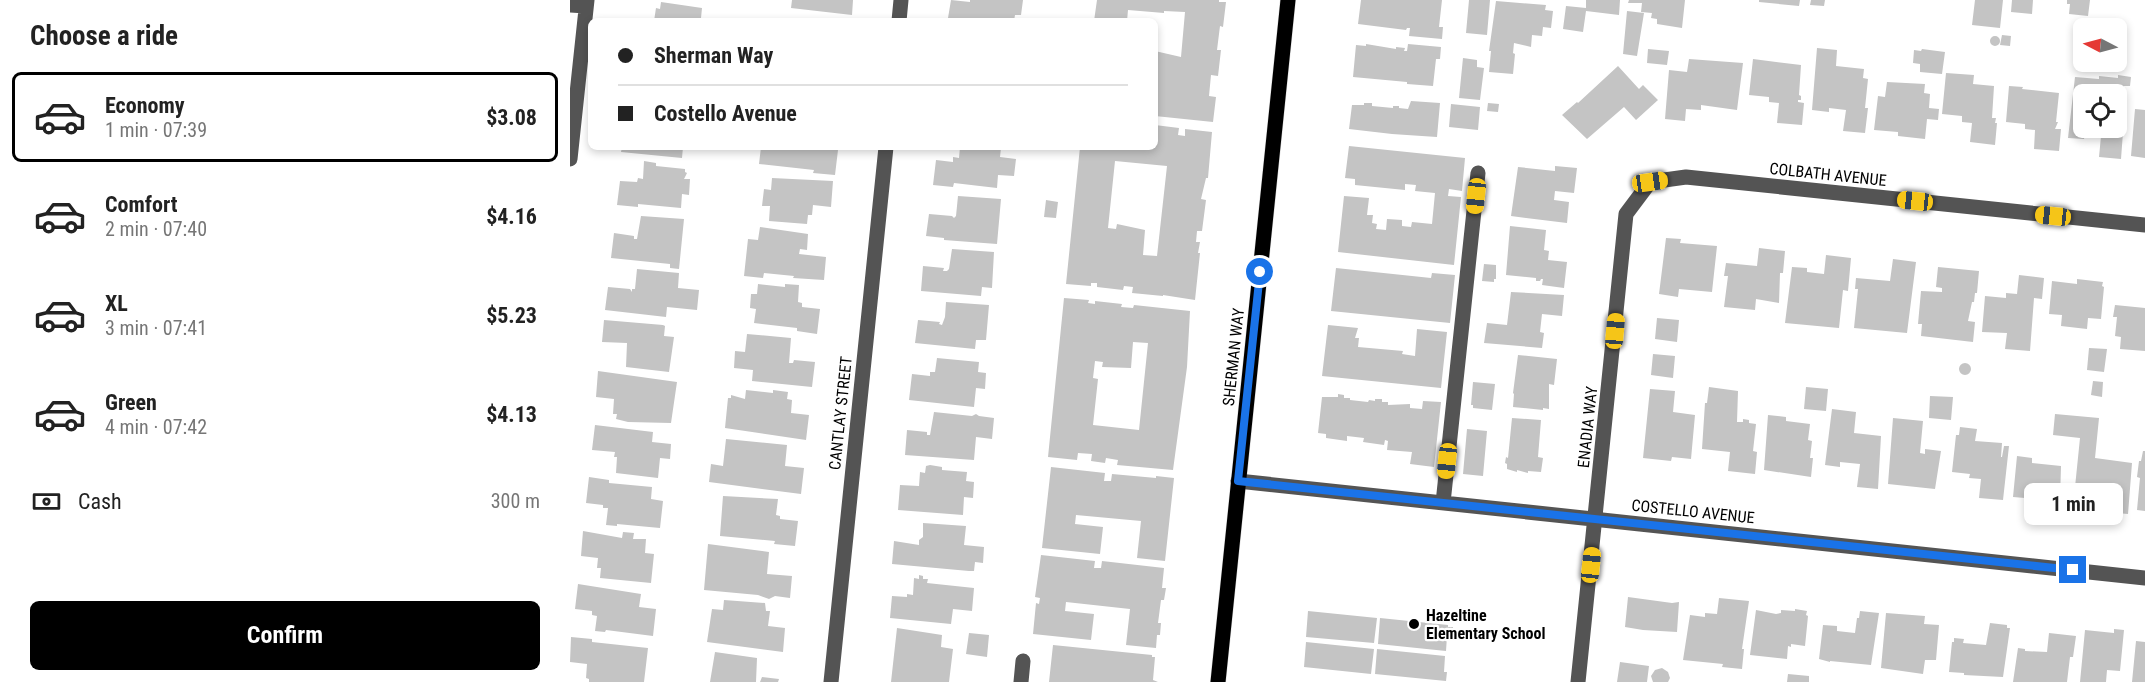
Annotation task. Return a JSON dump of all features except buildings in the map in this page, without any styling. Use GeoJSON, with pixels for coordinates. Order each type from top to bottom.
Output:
{"type":"FeatureCollection","features":[{"type":"Feature","properties":{"kind":"main road","name":"SHERMAN WAY"},"geometry":{"type":"LineString","coordinates":[[1218,682],[1288,0]]}},
{"type":"Feature","properties":{"kind":"street"},"geometry":{"type":"LineString","coordinates":[[899,18],[901,0]]}},
{"type":"Feature","properties":{"kind":"street"},"geometry":{"type":"LineString","coordinates":[[570,4],[586,3],[570,159]]}},
{"type":"Feature","properties":{"kind":"street","name":"CANTLAY STREET"},"geometry":{"type":"LineString","coordinates":[[831,682],[886,150]]}},
{"type":"Feature","properties":{"kind":"street"},"geometry":{"type":"LineString","coordinates":[[1443,503],[1478,173]]}},
{"type":"Feature","properties":{"kind":"street","name":"COLBATH AVENUE"},"geometry":{"type":"LineString","coordinates":[[1650,182],[1686,177],[2145,225]]}},
{"type":"Feature","properties":{"kind":"street","name":"ENADIA WAY"},"geometry":{"type":"LineString","coordinates":[[1578,682],[1626,214],[1650,182]]}},
{"type":"Feature","properties":{"kind":"street","name":"COSTELLO AVENUE"},"geometry":{"type":"LineString","coordinates":[[1238,481],[2145,578]]}},
{"type":"Feature","properties":{"kind":"street"},"geometry":{"type":"LineString","coordinates":[[1021,682],[1023,661]]}},
{"type":"Feature","properties":{"kind":"place","name":"Hazeltine Elementary School"},"geometry":{"type":"Point","coordinates":[1414,624]}},
{"type":"Feature","properties":{"kind":"route"},"geometry":{"type":"LineString","coordinates":[[1260,272],[1238,481],[2073,570]]}}]}
